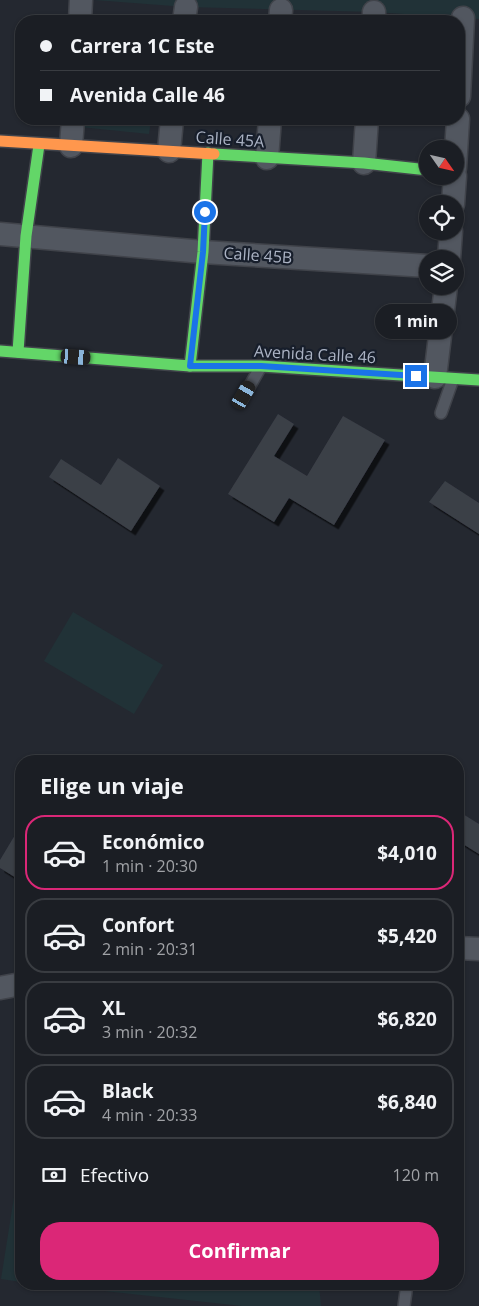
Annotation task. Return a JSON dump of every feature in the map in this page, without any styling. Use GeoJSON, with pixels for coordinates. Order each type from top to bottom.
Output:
{"type":"FeatureCollection","features":[{"type":"Feature","properties":{"kind":"street"},"geometry":{"type":"LineString","coordinates":[[80,15],[81,0]]}},
{"type":"Feature","properties":{"kind":"street"},"geometry":{"type":"LineString","coordinates":[[71,146],[73,125]]}},
{"type":"Feature","properties":{"kind":"street"},"geometry":{"type":"LineString","coordinates":[[169,151],[171,125]]}},
{"type":"Feature","properties":{"kind":"street"},"geometry":{"type":"LineString","coordinates":[[267,158],[270,125]]}},
{"type":"Feature","properties":{"kind":"street"},"geometry":{"type":"LineString","coordinates":[[364,163],[367,125]]}},
{"type":"Feature","properties":{"kind":"street"},"geometry":{"type":"LineString","coordinates":[[457,140],[458,125]]}},
{"type":"Feature","properties":{"kind":"street","name":"Calle 45A"},"geometry":{"type":"LineString","coordinates":[[0,141],[364,163],[419,169]]}},
{"type":"Feature","properties":{"kind":"street"},"geometry":{"type":"LineString","coordinates":[[18,352],[26,236],[39,144]]}},
{"type":"Feature","properties":{"kind":"street"},"geometry":{"type":"LineString","coordinates":[[190,366],[203,252],[208,153]]}},
{"type":"Feature","properties":{"kind":"street","name":"Calle 45B"},"geometry":{"type":"LineString","coordinates":[[0,234],[203,252],[419,265]]}},
{"type":"Feature","properties":{"kind":"street"},"geometry":{"type":"LineString","coordinates":[[444,378],[446,295]]}},
{"type":"Feature","properties":{"kind":"street","name":"Avenida Calle 46"},"geometry":{"type":"LineString","coordinates":[[0,351],[190,366],[261,366],[479,380]]}},
{"type":"Feature","properties":{"kind":"street"},"geometry":{"type":"LineString","coordinates":[[464,948],[479,949]]}},
{"type":"Feature","properties":{"kind":"street"},"geometry":{"type":"LineString","coordinates":[[0,988],[15,985]]}},
{"type":"Feature","properties":{"kind":"lane"},"geometry":{"type":"LineString","coordinates":[[241,401],[261,366]]}},
{"type":"Feature","properties":{"kind":"lane"},"geometry":{"type":"LineString","coordinates":[[441,413],[444,378]]}},
{"type":"Feature","properties":{"kind":"lane"},"geometry":{"type":"LineString","coordinates":[[404,1306],[406,1290]]}},
{"type":"Feature","properties":{"kind":"shaded area"},"geometry":{"type":"Polygon","coordinates":[[[94,0],[479,0],[479,19],[465,18],[465,15],[186,7],[94,0]]]}},
{"type":"Feature","properties":{"kind":"shaded area"},"geometry":{"type":"Polygon","coordinates":[[[70,125],[150,125],[149,134],[70,125]]]}},
{"type":"Feature","properties":{"kind":"shaded area"},"geometry":{"type":"Polygon","coordinates":[[[73,612],[163,665],[134,714],[44,661],[73,612]]]}},
{"type":"Feature","properties":{"kind":"shaded area"},"geometry":{"type":"Polygon","coordinates":[[[15,1191],[15,1281],[1,1279],[15,1191]]]}},
{"type":"Feature","properties":{"kind":"shaded area"},"geometry":{"type":"Polygon","coordinates":[[[95,1290],[320,1290],[321,1306],[242,1306],[95,1290]]]}},
{"type":"Feature","properties":{"kind":"building"},"geometry":{"type":"Polygon","coordinates":[[[278,414],[294,424],[274,456],[307,476],[343,416],[385,440],[334,525],[289,498],[274,522],[228,494],[278,414]]]}},
{"type":"Feature","properties":{"kind":"building"},"geometry":{"type":"Polygon","coordinates":[[[118,458],[160,486],[131,531],[49,477],[61,459],[101,485],[118,458]]]}},
{"type":"Feature","properties":{"kind":"building"},"geometry":{"type":"Polygon","coordinates":[[[445,481],[479,503],[479,534],[429,502],[445,481]]]}},
{"type":"Feature","properties":{"kind":"building"},"geometry":{"type":"Polygon","coordinates":[[[464,815],[479,824],[479,854],[464,845],[464,815]]]}},
{"type":"Feature","properties":{"kind":"building"},"geometry":{"type":"Polygon","coordinates":[[[15,835],[15,877],[0,868],[0,860],[15,835]]]}},
{"type":"Feature","properties":{"kind":"traffic: fast"},"geometry":{"type":"LineString","coordinates":[[18,352],[26,236],[39,145]]}},
{"type":"Feature","properties":{"kind":"traffic: fast"},"geometry":{"type":"LineString","coordinates":[[190,366],[203,252],[208,153]]}},
{"type":"Feature","properties":{"kind":"traffic: fast"},"geometry":{"type":"LineString","coordinates":[[214,154],[364,163],[419,169]]}},
{"type":"Feature","properties":{"kind":"traffic: fast"},"geometry":{"type":"LineString","coordinates":[[0,351],[190,366],[261,366],[479,380]]}},
{"type":"Feature","properties":{"kind":"traffic: slow"},"geometry":{"type":"LineString","coordinates":[[0,141],[214,154]]}},
{"type":"Feature","properties":{"kind":"route"},"geometry":{"type":"LineString","coordinates":[[205,212],[203,252],[190,366],[261,366],[416,376]]}}]}
